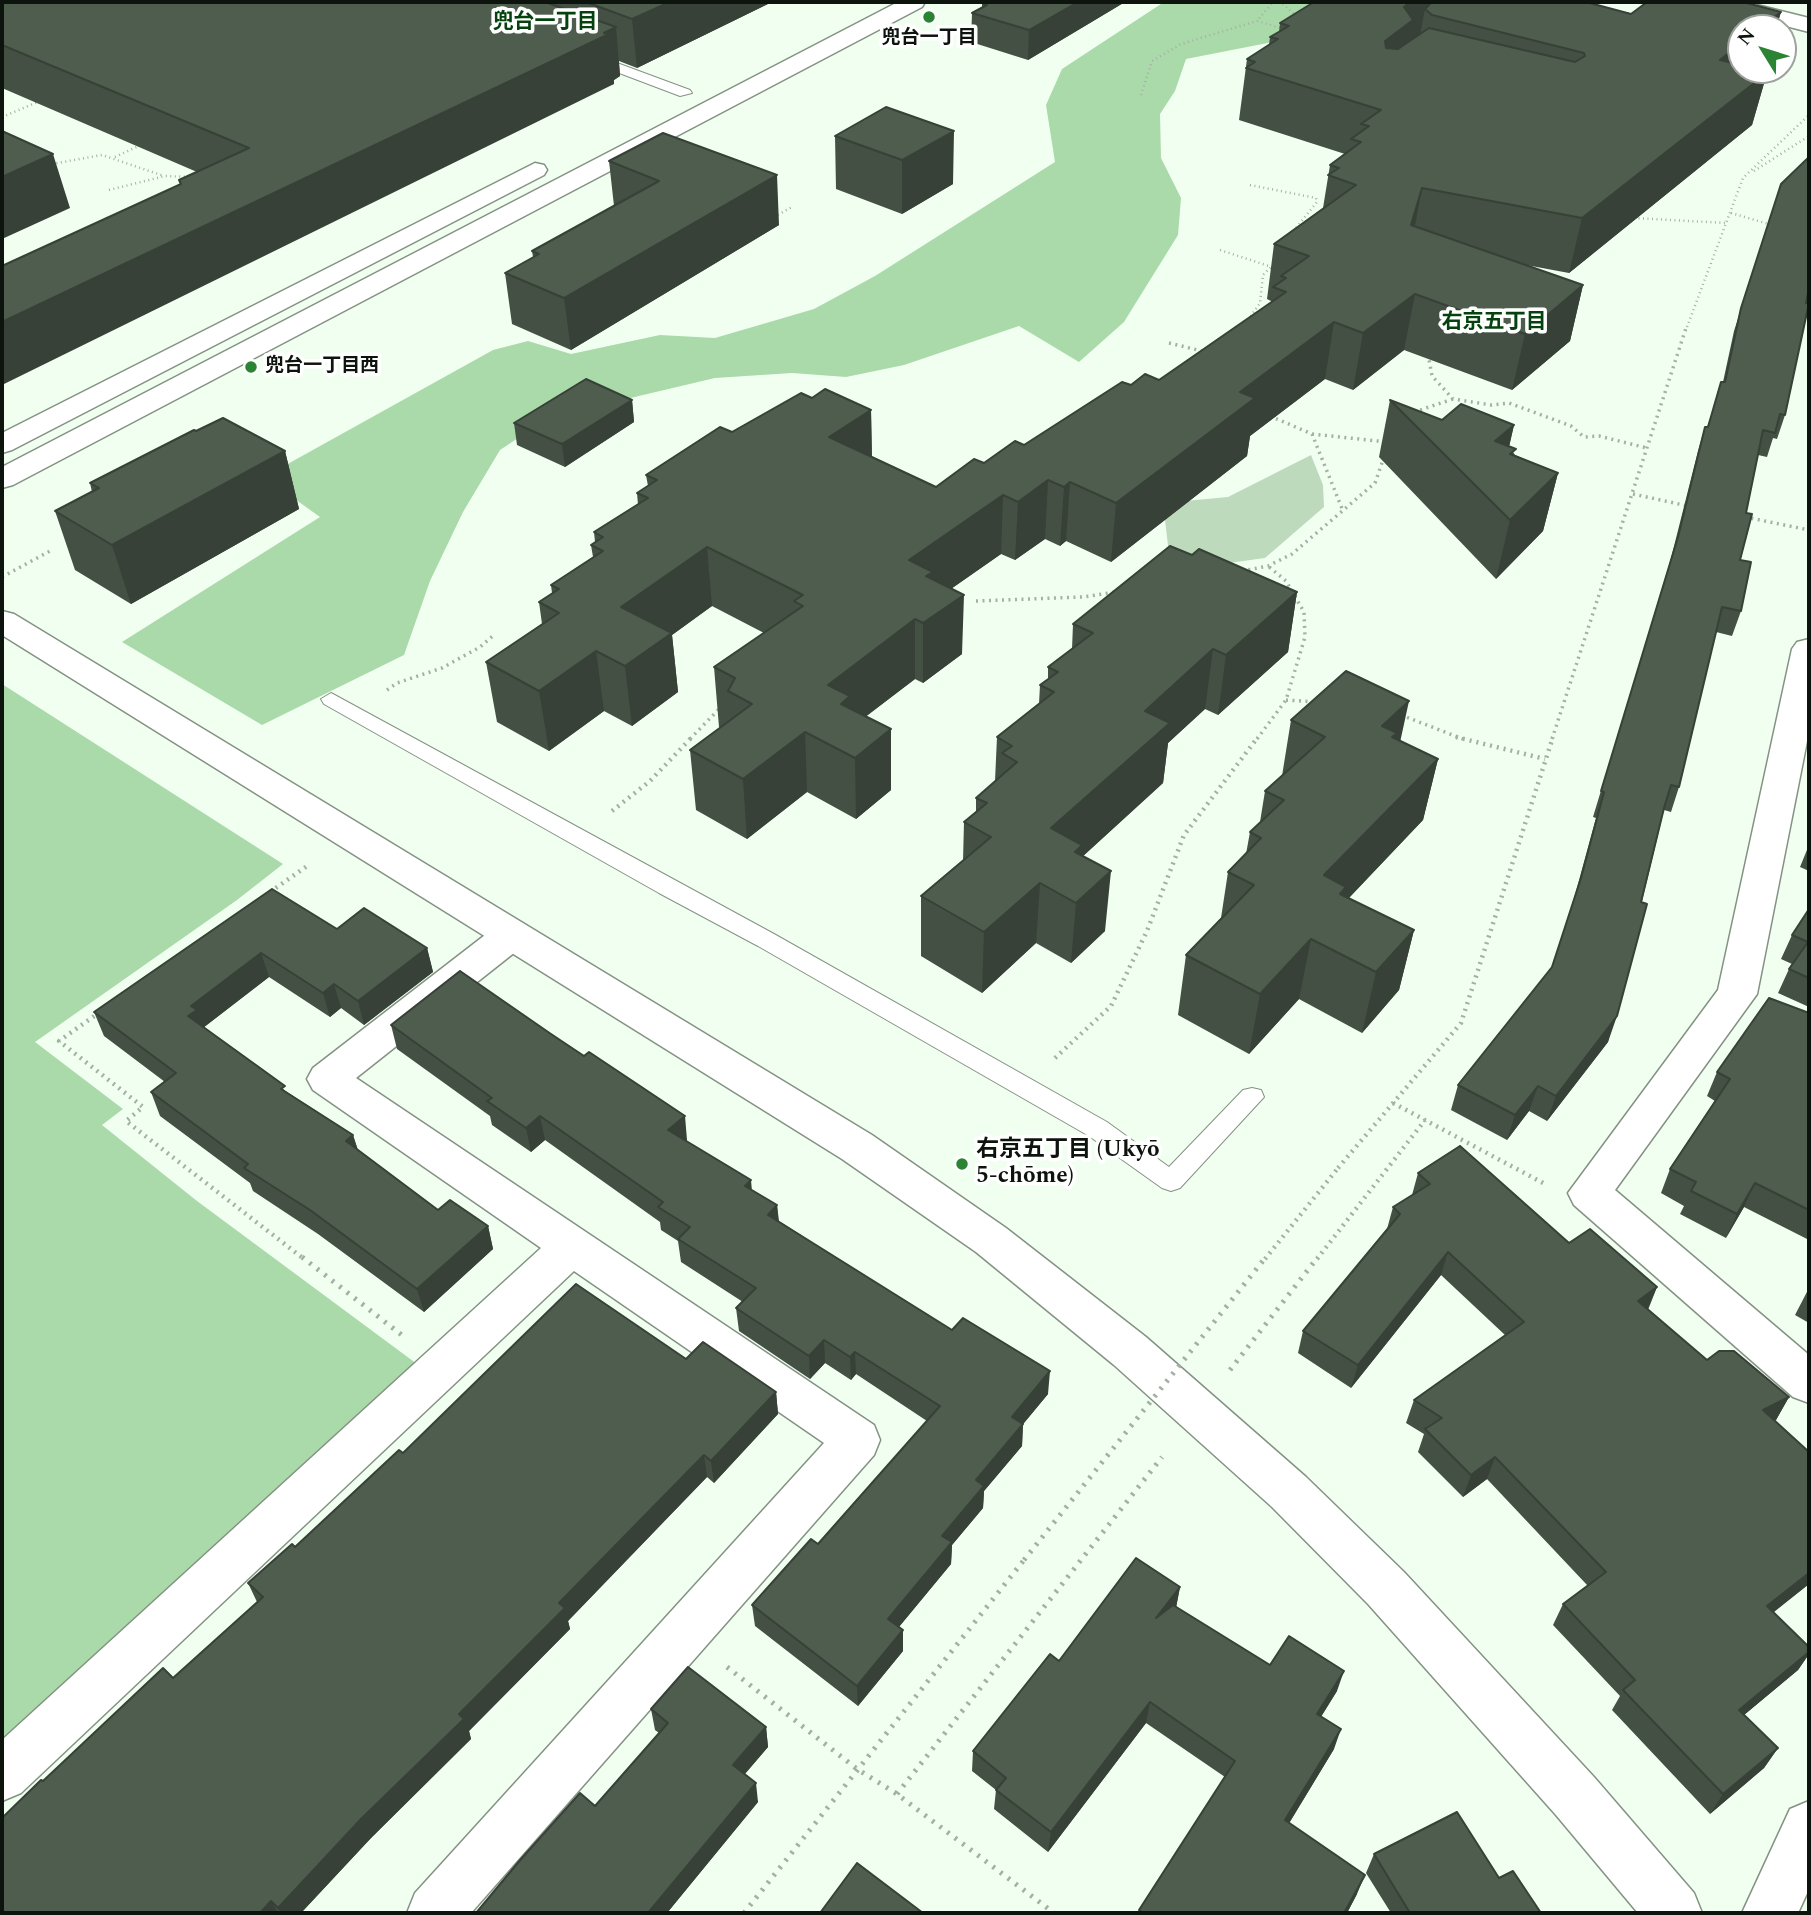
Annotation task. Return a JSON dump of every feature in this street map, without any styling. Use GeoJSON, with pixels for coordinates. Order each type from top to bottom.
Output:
{"type":"FeatureCollection","features":[{"type":"Feature","properties":{"kind":"street"},"geometry":{"type":"LineString","coordinates":[[756,57],[863,2]]}},
{"type":"Feature","properties":{"kind":"street"},"geometry":{"type":"LineString","coordinates":[[2,479],[914,2]]}},
{"type":"Feature","properties":{"kind":"street"},"geometry":{"type":"LineString","coordinates":[[1720,2],[1809,25]]}},
{"type":"Feature","properties":{"kind":"street"},"geometry":{"type":"LineString","coordinates":[[660,106],[709,81]]}},
{"type":"Feature","properties":{"kind":"street"},"geometry":{"type":"LineString","coordinates":[[2,444],[561,157]]}},
{"type":"Feature","properties":{"kind":"street"},"geometry":{"type":"LineString","coordinates":[[2,621],[857,1147],[991,1240],[1130,1351],[1289,1492],[1386,1588],[1575,1796],[1674,1913]]}},
{"type":"Feature","properties":{"kind":"street"},"geometry":{"type":"LineString","coordinates":[[1809,649],[1737,994],[1589,1193],[1809,1383]]}},
{"type":"Feature","properties":{"kind":"street"},"geometry":{"type":"LineString","coordinates":[[435,1913],[857,1440],[327,1079],[510,935]]}},
{"type":"Feature","properties":{"kind":"street"},"geometry":{"type":"LineString","coordinates":[[1737,994],[1773,1010]]}},
{"type":"Feature","properties":{"kind":"street"},"geometry":{"type":"LineString","coordinates":[[2,1775],[572,1246]]}},
{"type":"Feature","properties":{"kind":"street"},"geometry":{"type":"LineString","coordinates":[[1770,1913],[1809,1828]]}},
{"type":"Feature","properties":{"kind":"lane"},"geometry":{"type":"LineString","coordinates":[[575,51],[685,93]]}},
{"type":"Feature","properties":{"kind":"lane"},"geometry":{"type":"LineString","coordinates":[[331,699],[766,940],[1098,1129],[1171,1181],[1252,1097]]}},
{"type":"Feature","properties":{"kind":"path"},"geometry":{"type":"LineString","coordinates":[[1141,95],[1152,61],[1181,44],[1232,31],[1257,21],[1272,3],[1280,2],[1304,23]]}},
{"type":"Feature","properties":{"kind":"path"},"geometry":{"type":"LineString","coordinates":[[1257,21],[1293,32]]}},
{"type":"Feature","properties":{"kind":"path"},"geometry":{"type":"LineString","coordinates":[[2,117],[40,101]]}},
{"type":"Feature","properties":{"kind":"path"},"geometry":{"type":"LineString","coordinates":[[744,1913],[1338,1168],[1461,1023],[1674,361],[1743,178],[1809,115]]}},
{"type":"Feature","properties":{"kind":"path"},"geometry":{"type":"LineString","coordinates":[[1743,178],[1809,135]]}},
{"type":"Feature","properties":{"kind":"path"},"geometry":{"type":"LineString","coordinates":[[115,157],[153,140]]}},
{"type":"Feature","properties":{"kind":"path"},"geometry":{"type":"LineString","coordinates":[[48,165],[102,155],[115,157],[165,177]]}},
{"type":"Feature","properties":{"kind":"path"},"geometry":{"type":"LineString","coordinates":[[109,190],[165,177],[202,178]]}},
{"type":"Feature","properties":{"kind":"path"},"geometry":{"type":"LineString","coordinates":[[1250,186],[1316,198],[1317,202],[1292,233],[1291,246]]}},
{"type":"Feature","properties":{"kind":"path"},"geometry":{"type":"LineString","coordinates":[[771,219],[792,207]]}},
{"type":"Feature","properties":{"kind":"path"},"geometry":{"type":"LineString","coordinates":[[1731,213],[1783,229]]}},
{"type":"Feature","properties":{"kind":"path"},"geometry":{"type":"LineString","coordinates":[[1630,218],[1727,223]]}},
{"type":"Feature","properties":{"kind":"path"},"geometry":{"type":"LineString","coordinates":[[1220,250],[1273,267],[1263,275],[1260,303],[1246,324]]}},
{"type":"Feature","properties":{"kind":"path"},"geometry":{"type":"LineString","coordinates":[[1170,343],[1213,354]]}},
{"type":"Feature","properties":{"kind":"path"},"geometry":{"type":"LineString","coordinates":[[1429,347],[1432,376],[1453,399]]}},
{"type":"Feature","properties":{"kind":"path"},"geometry":{"type":"LineString","coordinates":[[1402,416],[1453,399],[1491,405],[1509,403],[1571,426],[1584,437],[1599,436],[1647,448]]}},
{"type":"Feature","properties":{"kind":"path"},"geometry":{"type":"LineString","coordinates":[[1261,413],[1311,434],[1388,442]]}},
{"type":"Feature","properties":{"kind":"path"},"geometry":{"type":"LineString","coordinates":[[1311,434],[1343,511]]}},
{"type":"Feature","properties":{"kind":"path"},"geometry":{"type":"LineString","coordinates":[[1230,573],[1268,566],[1292,554],[1343,511],[1375,483],[1390,435]]}},
{"type":"Feature","properties":{"kind":"path"},"geometry":{"type":"LineString","coordinates":[[1633,494],[1697,507]]}},
{"type":"Feature","properties":{"kind":"path"},"geometry":{"type":"LineString","coordinates":[[1736,515],[1809,530]]}},
{"type":"Feature","properties":{"kind":"path"},"geometry":{"type":"LineString","coordinates":[[2,578],[50,551]]}},
{"type":"Feature","properties":{"kind":"path"},"geometry":{"type":"LineString","coordinates":[[1024,1087],[1111,1006],[1147,931],[1184,835],[1286,700],[1305,637],[1304,612],[1286,581],[1268,566]]}},
{"type":"Feature","properties":{"kind":"path"},"geometry":{"type":"LineString","coordinates":[[976,601],[1083,597],[1119,592]]}},
{"type":"Feature","properties":{"kind":"path"},"geometry":{"type":"LineString","coordinates":[[355,712],[397,683],[442,668],[480,647],[495,634]]}},
{"type":"Feature","properties":{"kind":"path"},"geometry":{"type":"LineString","coordinates":[[579,838],[650,781],[730,698]]}},
{"type":"Feature","properties":{"kind":"path"},"geometry":{"type":"LineString","coordinates":[[1286,700],[1324,703]]}},
{"type":"Feature","properties":{"kind":"path"},"geometry":{"type":"LineString","coordinates":[[1397,713],[1447,735],[1545,759]]}},
{"type":"Feature","properties":{"kind":"path"},"geometry":{"type":"LineString","coordinates":[[264,897],[310,864]]}},
{"type":"Feature","properties":{"kind":"path"},"geometry":{"type":"LineString","coordinates":[[104,1009],[59,1041],[143,1107],[126,1121],[442,1367]]}},
{"type":"Feature","properties":{"kind":"path"},"geometry":{"type":"LineString","coordinates":[[1393,1104],[1558,1191],[1589,1193]]}},
{"type":"Feature","properties":{"kind":"path"},"geometry":{"type":"LineString","coordinates":[[1230,1370],[1425,1120]]}},
{"type":"Feature","properties":{"kind":"path"},"geometry":{"type":"LineString","coordinates":[[897,1794],[1162,1457]]}},
{"type":"Feature","properties":{"kind":"path"},"geometry":{"type":"LineString","coordinates":[[685,1634],[857,1769],[897,1794],[1054,1913]]}},
{"type":"Feature","properties":{"kind":"green space"},"geometry":{"type":"Polygon","coordinates":[[[1164,2],[1324,2],[1288,39],[1186,59],[1175,91],[1160,114],[1161,158],[1181,198],[1178,235],[1124,322],[1079,362],[1019,326],[904,365],[846,377],[792,373],[715,378],[550,417],[500,450],[463,512],[430,581],[404,655],[262,725],[122,642],[320,517],[278,487],[284,466],[493,350],[528,341],[571,354],[660,335],[715,338],[814,309],[875,276],[1055,162],[1046,105],[1062,69],[1164,2]]]}},
{"type":"Feature","properties":{"kind":"green space"},"geometry":{"type":"Polygon","coordinates":[[[1311,455],[1323,485],[1324,507],[1265,558],[1171,571],[1163,503],[1228,497],[1311,455]]]}},
{"type":"Feature","properties":{"kind":"green space"},"geometry":{"type":"Polygon","coordinates":[[[2,684],[283,864],[237,900],[35,1042],[123,1109],[102,1125],[197,1201],[417,1364],[2,1741],[2,684]]]}},
{"type":"Feature","properties":{"kind":"building"},"geometry":{"type":"Polygon","coordinates":[[[2,2],[545,2],[616,27],[604,33],[609,34],[2,322],[2,266],[181,184],[179,180],[249,148],[2,45],[2,2]]]}},
{"type":"Feature","properties":{"kind":"building"},"geometry":{"type":"Polygon","coordinates":[[[586,2],[670,2],[632,19],[586,2]]]}},
{"type":"Feature","properties":{"kind":"building"},"geometry":{"type":"Polygon","coordinates":[[[1078,2],[1029,30],[972,13],[987,5],[982,3],[1078,2]]]}},
{"type":"Feature","properties":{"kind":"building"},"geometry":{"type":"Polygon","coordinates":[[[1314,2],[1410,2],[1404,7],[1413,20],[1385,41],[1386,48],[1398,49],[1429,28],[1575,62],[1585,56],[1584,53],[1432,15],[1425,9],[1432,2],[1586,2],[1631,14],[1647,2],[1743,2],[1781,12],[1727,14],[1727,54],[1720,60],[1727,62],[1727,84],[1753,84],[1582,218],[1422,188],[1411,225],[1583,285],[1525,334],[1415,294],[1363,333],[1334,322],[1240,392],[1255,398],[1116,503],[1070,482],[1064,487],[1048,480],[1018,502],[1003,495],[909,560],[933,572],[926,576],[964,595],[923,623],[915,619],[828,685],[850,696],[841,704],[891,729],[855,758],[805,732],[743,779],[690,750],[752,704],[728,691],[735,678],[714,667],[803,606],[794,601],[803,595],[707,547],[621,607],[672,633],[625,666],[596,651],[539,691],[486,662],[559,613],[539,602],[559,589],[551,585],[603,551],[591,545],[603,537],[594,532],[648,498],[637,493],[657,480],[646,475],[720,427],[732,432],[801,393],[812,398],[825,389],[871,410],[829,437],[936,487],[974,459],[984,463],[1015,441],[1024,445],[1122,382],[1131,385],[1145,374],[1159,380],[1286,292],[1273,287],[1286,278],[1281,276],[1309,256],[1274,244],[1356,185],[1328,175],[1339,168],[1330,165],[1361,142],[1351,139],[1369,126],[1361,124],[1381,110],[1246,68],[1255,62],[1247,59],[1278,39],[1270,37],[1289,26],[1280,23],[1314,2]]]}},
{"type":"Feature","properties":{"kind":"building"},"geometry":{"type":"Polygon","coordinates":[[[886,107],[954,131],[902,160],[835,136],[886,107]]]}},
{"type":"Feature","properties":{"kind":"building"},"geometry":{"type":"Polygon","coordinates":[[[2,131],[53,154],[2,177],[2,131]]]}},
{"type":"Feature","properties":{"kind":"building"},"geometry":{"type":"Polygon","coordinates":[[[663,133],[777,175],[564,298],[505,273],[539,254],[532,251],[659,181],[609,161],[663,133]]]}},
{"type":"Feature","properties":{"kind":"building"},"geometry":{"type":"Polygon","coordinates":[[[1809,157],[1809,288],[1806,303],[1809,303],[1785,415],[1780,414],[1775,433],[1763,430],[1746,513],[1752,514],[1740,560],[1751,562],[1741,611],[1722,607],[1679,787],[1671,785],[1664,808],[1641,902],[1647,904],[1617,1016],[1556,1096],[1538,1086],[1515,1115],[1458,1085],[1552,967],[1581,878],[1604,792],[1601,791],[1678,537],[1705,427],[1708,427],[1721,382],[1725,382],[1741,308],[1781,184],[1809,157]]]}},
{"type":"Feature","properties":{"kind":"building"},"geometry":{"type":"Polygon","coordinates":[[[586,379],[632,400],[562,444],[514,423],[586,379]]]}},
{"type":"Feature","properties":{"kind":"building"},"geometry":{"type":"Polygon","coordinates":[[[1390,400],[1442,420],[1461,404],[1514,425],[1495,441],[1516,449],[1510,454],[1558,473],[1510,520],[1390,400]]]}},
{"type":"Feature","properties":{"kind":"building"},"geometry":{"type":"Polygon","coordinates":[[[223,418],[285,451],[112,545],[55,511],[99,488],[90,483],[223,418]]]}},
{"type":"Feature","properties":{"kind":"building"},"geometry":{"type":"Polygon","coordinates":[[[1170,546],[1192,555],[1199,549],[1297,592],[1226,655],[1213,649],[1145,711],[1170,723],[1051,828],[1082,845],[1075,852],[1111,871],[1076,903],[1040,883],[984,932],[921,896],[991,837],[964,822],[987,803],[976,798],[1017,762],[1002,753],[1012,746],[997,737],[1054,692],[1040,685],[1058,672],[1048,667],[1093,633],[1073,624],[1170,546]]]}},
{"type":"Feature","properties":{"kind":"building"},"geometry":{"type":"Polygon","coordinates":[[[1346,671],[1409,701],[1382,726],[1397,733],[1392,737],[1438,759],[1324,875],[1346,887],[1340,894],[1414,930],[1376,972],[1311,939],[1260,994],[1186,955],[1254,885],[1228,872],[1261,838],[1250,832],[1284,800],[1265,791],[1325,737],[1291,720],[1346,671]]]}},
{"type":"Feature","properties":{"kind":"building"},"geometry":{"type":"Polygon","coordinates":[[[272,889],[337,929],[364,908],[427,948],[358,1001],[334,984],[323,993],[261,953],[191,1006],[197,1010],[188,1016],[285,1086],[281,1089],[353,1135],[346,1141],[438,1210],[450,1200],[488,1226],[417,1289],[310,1210],[244,1168],[248,1164],[151,1092],[176,1073],[94,1012],[272,889]]]}},
{"type":"Feature","properties":{"kind":"building"},"geometry":{"type":"Polygon","coordinates":[[[1809,909],[1809,978],[1789,969],[1808,942],[1792,935],[1809,909]]]}},
{"type":"Feature","properties":{"kind":"building"},"geometry":{"type":"Polygon","coordinates":[[[460,971],[584,1056],[589,1052],[685,1116],[668,1130],[751,1180],[745,1186],[777,1205],[768,1215],[952,1330],[963,1318],[1050,1371],[1012,1417],[1023,1424],[976,1480],[984,1486],[942,1536],[952,1542],[888,1619],[903,1630],[857,1686],[752,1605],[811,1539],[818,1544],[940,1406],[855,1352],[850,1357],[824,1340],[809,1356],[736,1308],[756,1288],[678,1239],[690,1227],[658,1207],[663,1202],[540,1116],[526,1128],[487,1101],[492,1098],[391,1025],[460,971]]]}},
{"type":"Feature","properties":{"kind":"building"},"geometry":{"type":"Polygon","coordinates":[[[1769,998],[1809,1013],[1809,1210],[1755,1183],[1737,1214],[1691,1191],[1696,1182],[1670,1169],[1730,1079],[1717,1072],[1769,998]]]}},
{"type":"Feature","properties":{"kind":"building"},"geometry":{"type":"Polygon","coordinates":[[[1460,1146],[1569,1243],[1590,1229],[1657,1287],[1638,1301],[1707,1360],[1719,1351],[1734,1351],[1789,1397],[1763,1410],[1809,1452],[1809,1573],[1767,1606],[1809,1647],[1809,1652],[1739,1710],[1778,1748],[1723,1794],[1623,1690],[1635,1680],[1563,1604],[1606,1572],[1495,1457],[1471,1475],[1425,1429],[1442,1418],[1414,1400],[1524,1322],[1448,1252],[1358,1365],[1303,1331],[1400,1214],[1393,1207],[1430,1184],[1418,1173],[1460,1146]]]}},
{"type":"Feature","properties":{"kind":"building"},"geometry":{"type":"Polygon","coordinates":[[[576,1284],[686,1359],[703,1342],[776,1392],[711,1461],[704,1455],[559,1603],[565,1608],[459,1714],[464,1719],[362,1818],[278,1908],[271,1901],[260,1913],[2,1913],[2,1818],[163,1668],[173,1678],[263,1597],[248,1583],[292,1544],[295,1547],[399,1450],[403,1453],[576,1284]]]}},
{"type":"Feature","properties":{"kind":"building"},"geometry":{"type":"Polygon","coordinates":[[[1136,1558],[1180,1587],[1156,1618],[1173,1605],[1270,1665],[1289,1636],[1344,1671],[1317,1714],[1341,1729],[1285,1820],[1365,1875],[1344,1913],[1143,1913],[1139,1910],[1235,1761],[1150,1702],[1051,1832],[996,1790],[1006,1778],[973,1751],[1050,1654],[1059,1661],[1136,1558]]]}},
{"type":"Feature","properties":{"kind":"building"},"geometry":{"type":"Polygon","coordinates":[[[688,1667],[766,1727],[733,1765],[756,1783],[648,1913],[476,1913],[580,1793],[595,1806],[668,1723],[651,1709],[688,1667]]]}},
{"type":"Feature","properties":{"kind":"building"},"geometry":{"type":"Polygon","coordinates":[[[1457,1812],[1499,1878],[1513,1871],[1541,1913],[1410,1913],[1374,1854],[1457,1812]]]}},
{"type":"Feature","properties":{"kind":"building"},"geometry":{"type":"Polygon","coordinates":[[[857,1863],[923,1913],[820,1913],[857,1863]]]}},
{"type":"Feature","properties":{"kind":"place","name":"兜台一丁目"},"geometry":{"type":"Point","coordinates":[929,17]}},
{"type":"Feature","properties":{"kind":"place","name":"兜台一丁目西"},"geometry":{"type":"Point","coordinates":[251,367]}},
{"type":"Feature","properties":{"kind":"place","name":"右京五丁目 (Ukyō 5-chōme)"},"geometry":{"type":"Point","coordinates":[962,1164]}},
{"type":"Feature","properties":{"kind":"district","name":"兜台一丁目"},"geometry":{"type":"Point","coordinates":[545,24]}},
{"type":"Feature","properties":{"kind":"district","name":"右京五丁目"},"geometry":{"type":"Point","coordinates":[1494,324]}}]}
